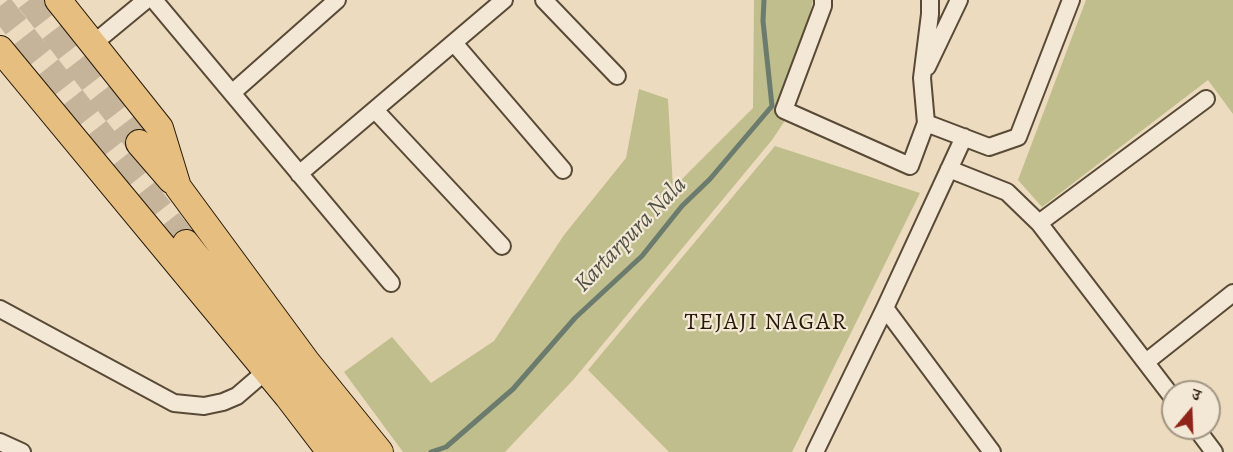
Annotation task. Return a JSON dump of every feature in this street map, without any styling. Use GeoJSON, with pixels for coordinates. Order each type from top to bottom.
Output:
{"type":"FeatureCollection","features":[{"type":"Feature","properties":{"kind":"main road"},"geometry":{"type":"LineString","coordinates":[[58,0],[160,128],[178,187]]}},
{"type":"Feature","properties":{"kind":"main road"},"geometry":{"type":"LineString","coordinates":[[0,49],[266,370],[298,381],[380,452]]}},
{"type":"Feature","properties":{"kind":"main road"},"geometry":{"type":"LineString","coordinates":[[139,143],[178,187],[298,381],[330,452]]}},
{"type":"Feature","properties":{"kind":"main road"},"geometry":{"type":"LineString","coordinates":[[186,243],[353,452]]}},
{"type":"Feature","properties":{"kind":"street"},"geometry":{"type":"LineString","coordinates":[[94,43],[146,0]]}},
{"type":"Feature","properties":{"kind":"street"},"geometry":{"type":"LineString","coordinates":[[154,0],[391,283]]}},
{"type":"Feature","properties":{"kind":"street"},"geometry":{"type":"LineString","coordinates":[[232,93],[337,0]]}},
{"type":"Feature","properties":{"kind":"street"},"geometry":{"type":"LineString","coordinates":[[299,174],[504,0]]}},
{"type":"Feature","properties":{"kind":"street"},"geometry":{"type":"LineString","coordinates":[[544,0],[617,76]]}},
{"type":"Feature","properties":{"kind":"street"},"geometry":{"type":"LineString","coordinates":[[823,0],[823,6],[784,110],[910,166],[926,123],[922,78],[930,0]]}},
{"type":"Feature","properties":{"kind":"street"},"geometry":{"type":"LineString","coordinates":[[922,78],[959,0]]}},
{"type":"Feature","properties":{"kind":"street"},"geometry":{"type":"LineString","coordinates":[[926,123],[989,147],[1018,137],[1071,0]]}},
{"type":"Feature","properties":{"kind":"street"},"geometry":{"type":"LineString","coordinates":[[454,43],[563,170]]}},
{"type":"Feature","properties":{"kind":"street"},"geometry":{"type":"LineString","coordinates":[[1039,223],[1206,99]]}},
{"type":"Feature","properties":{"kind":"street"},"geometry":{"type":"LineString","coordinates":[[375,110],[502,246]]}},
{"type":"Feature","properties":{"kind":"street"},"geometry":{"type":"LineString","coordinates":[[821,449],[964,137]]}},
{"type":"Feature","properties":{"kind":"street"},"geometry":{"type":"LineString","coordinates":[[949,169],[1007,192],[1039,223],[1161,382]]}},
{"type":"Feature","properties":{"kind":"street"},"geometry":{"type":"LineString","coordinates":[[1146,362],[1233,293]]}},
{"type":"Feature","properties":{"kind":"street"},"geometry":{"type":"LineString","coordinates":[[885,308],[992,452]]}},
{"type":"Feature","properties":{"kind":"street"},"geometry":{"type":"LineString","coordinates":[[0,309],[174,403],[204,406],[223,402],[237,396],[266,370]]}},
{"type":"Feature","properties":{"kind":"street"},"geometry":{"type":"LineString","coordinates":[[0,442],[22,452]]}},
{"type":"Feature","properties":{"kind":"shaded area"},"geometry":{"type":"Polygon","coordinates":[[[754,0],[813,0],[784,122],[772,140],[574,379],[505,452],[403,452],[344,372],[392,337],[431,383],[494,341],[564,235],[626,158],[639,89],[668,99],[673,188],[753,108],[754,0]]]}},
{"type":"Feature","properties":{"kind":"shaded area"},"geometry":{"type":"Polygon","coordinates":[[[1086,0],[1233,0],[1233,114],[1208,80],[1042,207],[1018,180],[1086,0]]]}},
{"type":"Feature","properties":{"kind":"shaded area"},"geometry":{"type":"Polygon","coordinates":[[[775,146],[920,193],[792,452],[669,452],[588,370],[775,146]]]}},
{"type":"Feature","properties":{"kind":"waterway","name":"Kartarpura Nala"},"geometry":{"type":"LineString","coordinates":[[431,452],[446,447],[513,389],[575,318],[642,256],[682,206],[710,179],[772,106],[763,21],[764,0]]}},
{"type":"Feature","properties":{"kind":"tunnel"},"geometry":{"type":"LineString","coordinates":[[29,0],[139,143]]}},
{"type":"Feature","properties":{"kind":"tunnel"},"geometry":{"type":"LineString","coordinates":[[0,6],[186,243]]}},
{"type":"Feature","properties":{"kind":"district","name":"TEJAJI NAGAR"},"geometry":{"type":"Point","coordinates":[766,323]}}]}
